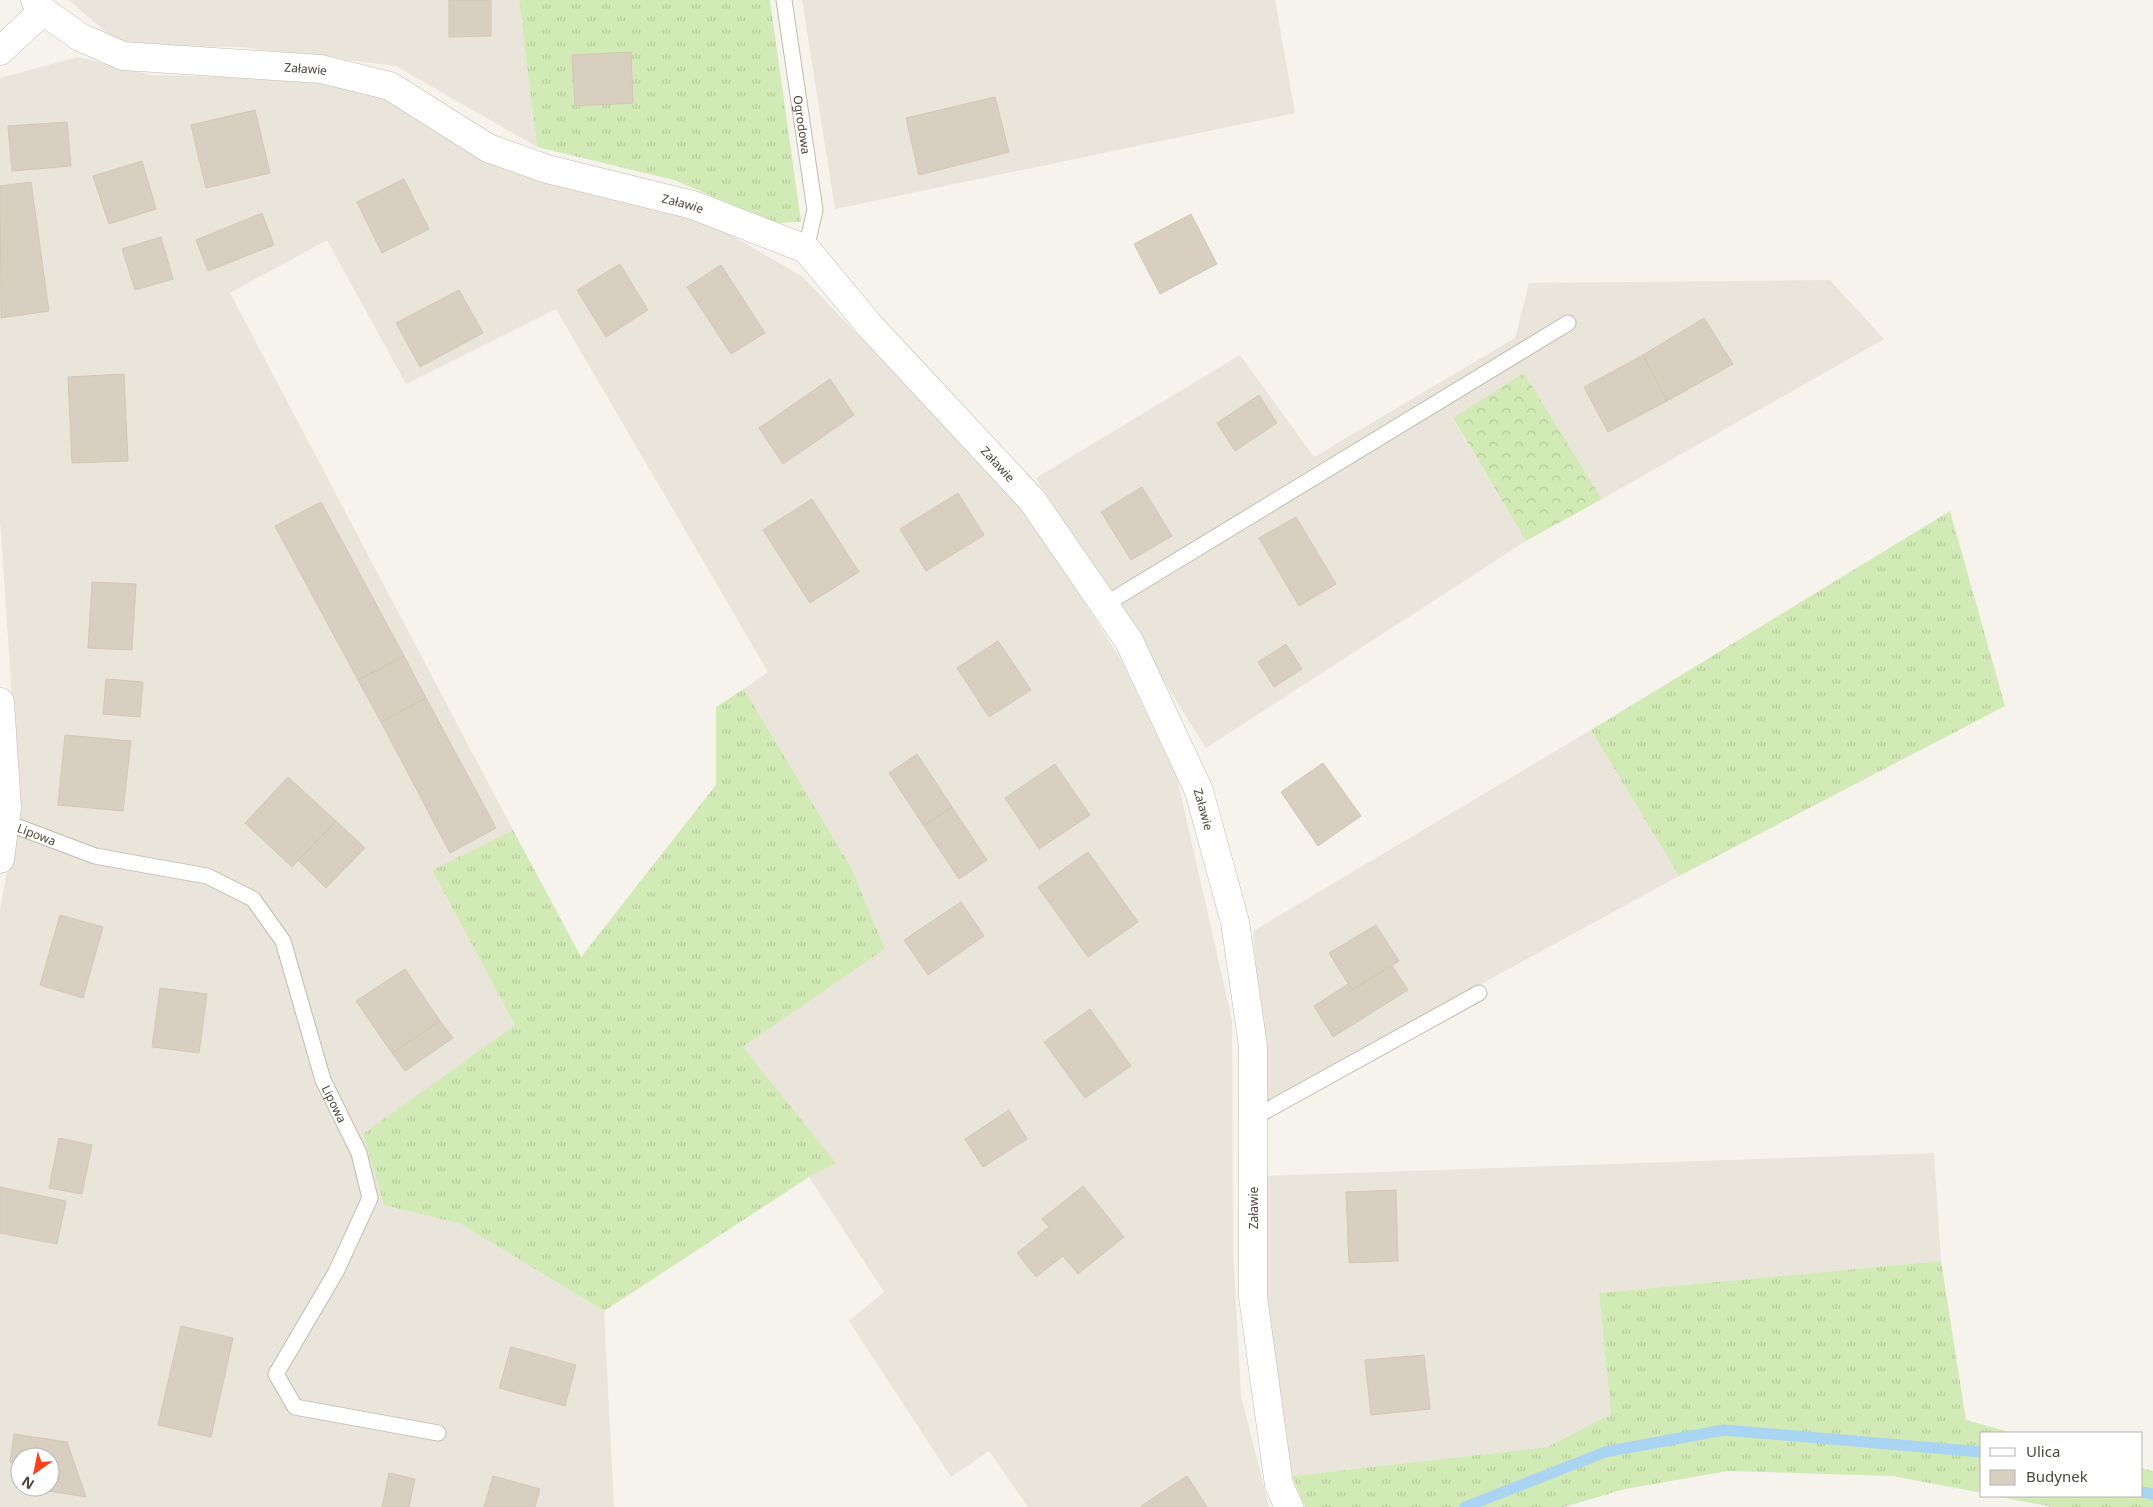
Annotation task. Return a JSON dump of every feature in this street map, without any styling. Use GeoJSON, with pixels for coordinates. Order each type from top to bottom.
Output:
{"type":"FeatureCollection","features":[{"type":"Feature","properties":{"kind":"street","name":"Załawie"},"geometry":{"type":"LineString","coordinates":[[39,5],[80,37],[124,56],[322,69],[390,86],[488,148],[547,169],[693,205],[806,249],[870,326],[1032,500],[1128,641],[1199,791],[1235,922],[1253,1046],[1253,1297],[1279,1485],[1288,1507]]}},
{"type":"Feature","properties":{"kind":"street"},"geometry":{"type":"LineString","coordinates":[[0,51],[39,5]]}},
{"type":"Feature","properties":{"kind":"street","name":"Lipowa"},"geometry":{"type":"LineString","coordinates":[[0,702],[7,807],[0,859]]}},
{"type":"Feature","properties":{"kind":"lane","name":"Ogrodowa"},"geometry":{"type":"LineString","coordinates":[[784,0],[815,210],[806,249]]}},
{"type":"Feature","properties":{"kind":"lane"},"geometry":{"type":"LineString","coordinates":[[1104,605],[1568,323]]}},
{"type":"Feature","properties":{"kind":"lane","name":"Lipowa"},"geometry":{"type":"LineString","coordinates":[[5,822],[95,856],[207,876],[253,899],[283,941],[323,1080],[359,1153],[370,1198],[336,1272],[276,1374],[295,1407],[438,1432]]}},
{"type":"Feature","properties":{"kind":"lane"},"geometry":{"type":"LineString","coordinates":[[1253,1118],[1479,994]]}},
{"type":"Feature","properties":{"kind":"shaded area"},"geometry":{"type":"Polygon","coordinates":[[[69,0],[519,0],[537,147],[396,66],[240,47],[122,46],[69,0]]]}},
{"type":"Feature","properties":{"kind":"shaded area"},"geometry":{"type":"Polygon","coordinates":[[[802,0],[1275,0],[1295,113],[835,209],[802,0]]]}},
{"type":"Feature","properties":{"kind":"shaded area"},"geometry":{"type":"Polygon","coordinates":[[[78,57],[151,75],[341,80],[402,102],[517,174],[712,224],[803,277],[1034,521],[1122,662],[1177,778],[1232,1020],[1233,1250],[1241,1395],[1269,1507],[1028,1507],[989,1451],[951,1477],[849,1321],[884,1292],[809,1177],[835,1163],[743,1047],[885,949],[851,867],[744,689],[768,672],[556,309],[406,384],[327,240],[230,293],[513,830],[432,870],[515,1025],[363,1135],[384,1205],[461,1224],[604,1311],[614,1507],[0,1507],[0,911],[19,801],[0,519],[0,78],[78,57]]]}},
{"type":"Feature","properties":{"kind":"shaded area"},"geometry":{"type":"Polygon","coordinates":[[[1830,280],[1884,339],[1602,499],[1524,373],[1453,419],[1526,541],[1206,748],[1036,478],[1240,355],[1314,457],[1515,338],[1529,283],[1830,280]]]}},
{"type":"Feature","properties":{"kind":"shaded area"},"geometry":{"type":"Polygon","coordinates":[[[1591,730],[1679,876],[1267,1101],[1253,931],[1591,730]]]}},
{"type":"Feature","properties":{"kind":"shaded area"},"geometry":{"type":"Polygon","coordinates":[[[1934,1153],[1941,1261],[1599,1293],[1611,1414],[1547,1447],[1292,1476],[1263,1280],[1264,1176],[1934,1153]]]}},
{"type":"Feature","properties":{"kind":"green space"},"geometry":{"type":"Polygon","coordinates":[[[519,0],[770,0],[801,222],[776,223],[674,180],[537,147],[519,0]]]}},
{"type":"Feature","properties":{"kind":"green space"},"geometry":{"type":"Polygon","coordinates":[[[1524,373],[1602,499],[1526,541],[1453,418],[1524,373]]]}},
{"type":"Feature","properties":{"kind":"green space"},"geometry":{"type":"Polygon","coordinates":[[[1950,511],[2005,706],[1679,876],[1591,730],[1950,511]]]}},
{"type":"Feature","properties":{"kind":"green space"},"geometry":{"type":"Polygon","coordinates":[[[744,689],[851,867],[885,949],[743,1047],[836,1163],[809,1177],[604,1311],[461,1224],[384,1205],[363,1134],[515,1025],[432,870],[513,830],[581,957],[716,785],[716,707],[744,689]]]}},
{"type":"Feature","properties":{"kind":"green space"},"geometry":{"type":"Polygon","coordinates":[[[1941,1261],[1966,1420],[2009,1432],[1980,1432],[1980,1493],[1893,1476],[1728,1471],[1625,1489],[1564,1507],[1305,1507],[1292,1476],[1547,1447],[1611,1414],[1599,1293],[1941,1261]]]}},
{"type":"Feature","properties":{"kind":"green space"},"geometry":{"type":"Polygon","coordinates":[[[2143,1468],[2153,1471],[2153,1507],[2053,1507],[2000,1497],[2143,1497],[2143,1468]]]}},
{"type":"Feature","properties":{"kind":"building"},"geometry":{"type":"Polygon","coordinates":[[[449,0],[491,0],[491,36],[449,37],[449,0]]]}},
{"type":"Feature","properties":{"kind":"building"},"geometry":{"type":"Polygon","coordinates":[[[631,52],[633,103],[575,106],[572,55],[631,52]]]}},
{"type":"Feature","properties":{"kind":"building"},"geometry":{"type":"Polygon","coordinates":[[[995,97],[1009,152],[919,175],[906,118],[995,97]]]}},
{"type":"Feature","properties":{"kind":"building"},"geometry":{"type":"Polygon","coordinates":[[[255,110],[270,173],[206,188],[191,125],[255,110]]]}},
{"type":"Feature","properties":{"kind":"building"},"geometry":{"type":"Polygon","coordinates":[[[67,122],[71,166],[12,171],[8,126],[67,122]]]}},
{"type":"Feature","properties":{"kind":"building"},"geometry":{"type":"Polygon","coordinates":[[[142,161],[156,209],[109,224],[93,176],[142,161]]]}},
{"type":"Feature","properties":{"kind":"building"},"geometry":{"type":"Polygon","coordinates":[[[404,179],[429,229],[382,253],[357,202],[404,179]]]}},
{"type":"Feature","properties":{"kind":"building"},"geometry":{"type":"Polygon","coordinates":[[[31,182],[49,311],[1,318],[0,186],[31,182]]]}},
{"type":"Feature","properties":{"kind":"building"},"geometry":{"type":"Polygon","coordinates":[[[262,213],[274,245],[208,271],[196,240],[262,213]]]}},
{"type":"Feature","properties":{"kind":"building"},"geometry":{"type":"Polygon","coordinates":[[[1191,214],[1217,264],[1160,294],[1134,244],[1191,214]]]}},
{"type":"Feature","properties":{"kind":"building"},"geometry":{"type":"Polygon","coordinates":[[[161,237],[173,279],[135,290],[122,249],[161,237]]]}},
{"type":"Feature","properties":{"kind":"building"},"geometry":{"type":"Polygon","coordinates":[[[620,264],[648,310],[606,337],[577,290],[620,264]]]}},
{"type":"Feature","properties":{"kind":"building"},"geometry":{"type":"Polygon","coordinates":[[[721,265],[765,333],[731,354],[687,287],[721,265]]]}},
{"type":"Feature","properties":{"kind":"building"},"geometry":{"type":"Polygon","coordinates":[[[459,290],[483,333],[420,367],[396,323],[459,290]]]}},
{"type":"Feature","properties":{"kind":"building"},"geometry":{"type":"Polygon","coordinates":[[[1704,318],[1733,364],[1667,401],[1643,355],[1704,318]]]}},
{"type":"Feature","properties":{"kind":"building"},"geometry":{"type":"Polygon","coordinates":[[[1643,355],[1667,401],[1608,432],[1584,387],[1643,355]]]}},
{"type":"Feature","properties":{"kind":"building"},"geometry":{"type":"Polygon","coordinates":[[[124,374],[128,461],[72,463],[68,377],[124,374]]]}},
{"type":"Feature","properties":{"kind":"building"},"geometry":{"type":"Polygon","coordinates":[[[830,379],[854,415],[783,464],[759,428],[830,379]]]}},
{"type":"Feature","properties":{"kind":"building"},"geometry":{"type":"Polygon","coordinates":[[[1259,395],[1277,423],[1235,451],[1217,423],[1259,395]]]}},
{"type":"Feature","properties":{"kind":"building"},"geometry":{"type":"Polygon","coordinates":[[[1142,487],[1172,536],[1131,560],[1101,512],[1142,487]]]}},
{"type":"Feature","properties":{"kind":"building"},"geometry":{"type":"Polygon","coordinates":[[[958,493],[984,535],[926,571],[900,529],[958,493]]]}},
{"type":"Feature","properties":{"kind":"building"},"geometry":{"type":"Polygon","coordinates":[[[812,499],[859,572],[810,603],[763,530],[812,499]]]}},
{"type":"Feature","properties":{"kind":"building"},"geometry":{"type":"Polygon","coordinates":[[[321,502],[404,656],[358,680],[275,526],[321,502]]]}},
{"type":"Feature","properties":{"kind":"building"},"geometry":{"type":"Polygon","coordinates":[[[1296,517],[1336,584],[1299,606],[1259,538],[1296,517]]]}},
{"type":"Feature","properties":{"kind":"building"},"geometry":{"type":"Polygon","coordinates":[[[92,582],[136,584],[132,650],[88,648],[92,582]]]}},
{"type":"Feature","properties":{"kind":"building"},"geometry":{"type":"Polygon","coordinates":[[[998,641],[1031,690],[989,717],[957,668],[998,641]]]}},
{"type":"Feature","properties":{"kind":"building"},"geometry":{"type":"Polygon","coordinates":[[[1286,644],[1302,669],[1274,687],[1258,662],[1286,644]]]}},
{"type":"Feature","properties":{"kind":"building"},"geometry":{"type":"Polygon","coordinates":[[[404,656],[426,698],[381,722],[358,680],[404,656]]]}},
{"type":"Feature","properties":{"kind":"building"},"geometry":{"type":"Polygon","coordinates":[[[106,679],[143,682],[140,717],[103,714],[106,679]]]}},
{"type":"Feature","properties":{"kind":"building"},"geometry":{"type":"Polygon","coordinates":[[[426,698],[496,828],[450,853],[381,722],[426,698]]]}},
{"type":"Feature","properties":{"kind":"building"},"geometry":{"type":"Polygon","coordinates":[[[65,735],[131,741],[123,811],[58,805],[65,735]]]}},
{"type":"Feature","properties":{"kind":"building"},"geometry":{"type":"Polygon","coordinates":[[[917,754],[952,807],[924,826],[889,773],[917,754]]]}},
{"type":"Feature","properties":{"kind":"building"},"geometry":{"type":"Polygon","coordinates":[[[1323,763],[1361,816],[1318,846],[1281,792],[1323,763]]]}},
{"type":"Feature","properties":{"kind":"building"},"geometry":{"type":"Polygon","coordinates":[[[1055,764],[1090,815],[1039,849],[1005,798],[1055,764]]]}},
{"type":"Feature","properties":{"kind":"building"},"geometry":{"type":"Polygon","coordinates":[[[288,777],[336,821],[292,867],[245,823],[288,777]]]}},
{"type":"Feature","properties":{"kind":"building"},"geometry":{"type":"Polygon","coordinates":[[[952,807],[987,860],[959,879],[924,826],[952,807]]]}},
{"type":"Feature","properties":{"kind":"building"},"geometry":{"type":"Polygon","coordinates":[[[336,821],[365,848],[326,888],[298,860],[336,821]]]}},
{"type":"Feature","properties":{"kind":"building"},"geometry":{"type":"Polygon","coordinates":[[[1088,852],[1138,922],[1088,957],[1038,887],[1088,852]]]}},
{"type":"Feature","properties":{"kind":"building"},"geometry":{"type":"Polygon","coordinates":[[[961,902],[984,936],[928,975],[904,940],[961,902]]]}},
{"type":"Feature","properties":{"kind":"building"},"geometry":{"type":"Polygon","coordinates":[[[60,915],[103,927],[83,998],[40,985],[60,915]]]}},
{"type":"Feature","properties":{"kind":"building"},"geometry":{"type":"Polygon","coordinates":[[[1376,925],[1399,961],[1352,990],[1329,953],[1376,925]]]}},
{"type":"Feature","properties":{"kind":"building"},"geometry":{"type":"Polygon","coordinates":[[[1392,966],[1408,990],[1333,1037],[1314,1006],[1348,984],[1352,990],[1392,966]]]}},
{"type":"Feature","properties":{"kind":"building"},"geometry":{"type":"Polygon","coordinates":[[[405,969],[440,1021],[392,1053],[356,1001],[405,969]]]}},
{"type":"Feature","properties":{"kind":"building"},"geometry":{"type":"Polygon","coordinates":[[[160,988],[207,994],[199,1053],[152,1047],[160,988]]]}},
{"type":"Feature","properties":{"kind":"building"},"geometry":{"type":"Polygon","coordinates":[[[1090,1009],[1131,1066],[1085,1098],[1044,1042],[1090,1009]]]}},
{"type":"Feature","properties":{"kind":"building"},"geometry":{"type":"Polygon","coordinates":[[[440,1021],[453,1038],[405,1071],[392,1053],[440,1021]]]}},
{"type":"Feature","properties":{"kind":"building"},"geometry":{"type":"Polygon","coordinates":[[[1009,1110],[1027,1139],[983,1167],[965,1139],[1009,1110]]]}},
{"type":"Feature","properties":{"kind":"building"},"geometry":{"type":"Polygon","coordinates":[[[59,1138],[92,1145],[82,1194],[49,1188],[59,1138]]]}},
{"type":"Feature","properties":{"kind":"building"},"geometry":{"type":"Polygon","coordinates":[[[1083,1186],[1124,1237],[1078,1274],[1063,1256],[1036,1277],[1017,1253],[1049,1227],[1042,1219],[1083,1186]]]}},
{"type":"Feature","properties":{"kind":"building"},"geometry":{"type":"Polygon","coordinates":[[[0,1187],[66,1201],[57,1244],[0,1233],[0,1187]]]}},
{"type":"Feature","properties":{"kind":"building"},"geometry":{"type":"Polygon","coordinates":[[[1396,1190],[1398,1261],[1349,1263],[1346,1192],[1396,1190]]]}},
{"type":"Feature","properties":{"kind":"building"},"geometry":{"type":"Polygon","coordinates":[[[181,1326],[233,1338],[211,1437],[158,1425],[181,1326]]]}},
{"type":"Feature","properties":{"kind":"building"},"geometry":{"type":"Polygon","coordinates":[[[511,1347],[576,1365],[565,1406],[499,1388],[511,1347]]]}},
{"type":"Feature","properties":{"kind":"building"},"geometry":{"type":"Polygon","coordinates":[[[1424,1355],[1430,1409],[1371,1415],[1365,1360],[1424,1355]]]}},
{"type":"Feature","properties":{"kind":"building"},"geometry":{"type":"Polygon","coordinates":[[[14,1434],[67,1442],[86,1497],[60,1493],[60,1447],[12,1447],[14,1434]]]}},
{"type":"Feature","properties":{"kind":"building"},"geometry":{"type":"Polygon","coordinates":[[[389,1473],[415,1479],[409,1507],[382,1507],[389,1473]]]}},
{"type":"Feature","properties":{"kind":"building"},"geometry":{"type":"Polygon","coordinates":[[[493,1476],[540,1489],[535,1507],[484,1507],[493,1476]]]}},
{"type":"Feature","properties":{"kind":"building"},"geometry":{"type":"Polygon","coordinates":[[[1187,1476],[1207,1507],[1141,1507],[1141,1506],[1187,1476]]]}},
{"type":"Feature","properties":{"kind":"waterway"},"geometry":{"type":"LineString","coordinates":[[1465,1507],[1605,1452],[1724,1430],[1980,1452]]}},
{"type":"Feature","properties":{"kind":"waterway"},"geometry":{"type":"LineString","coordinates":[[2143,1492],[2153,1494]]}}]}
